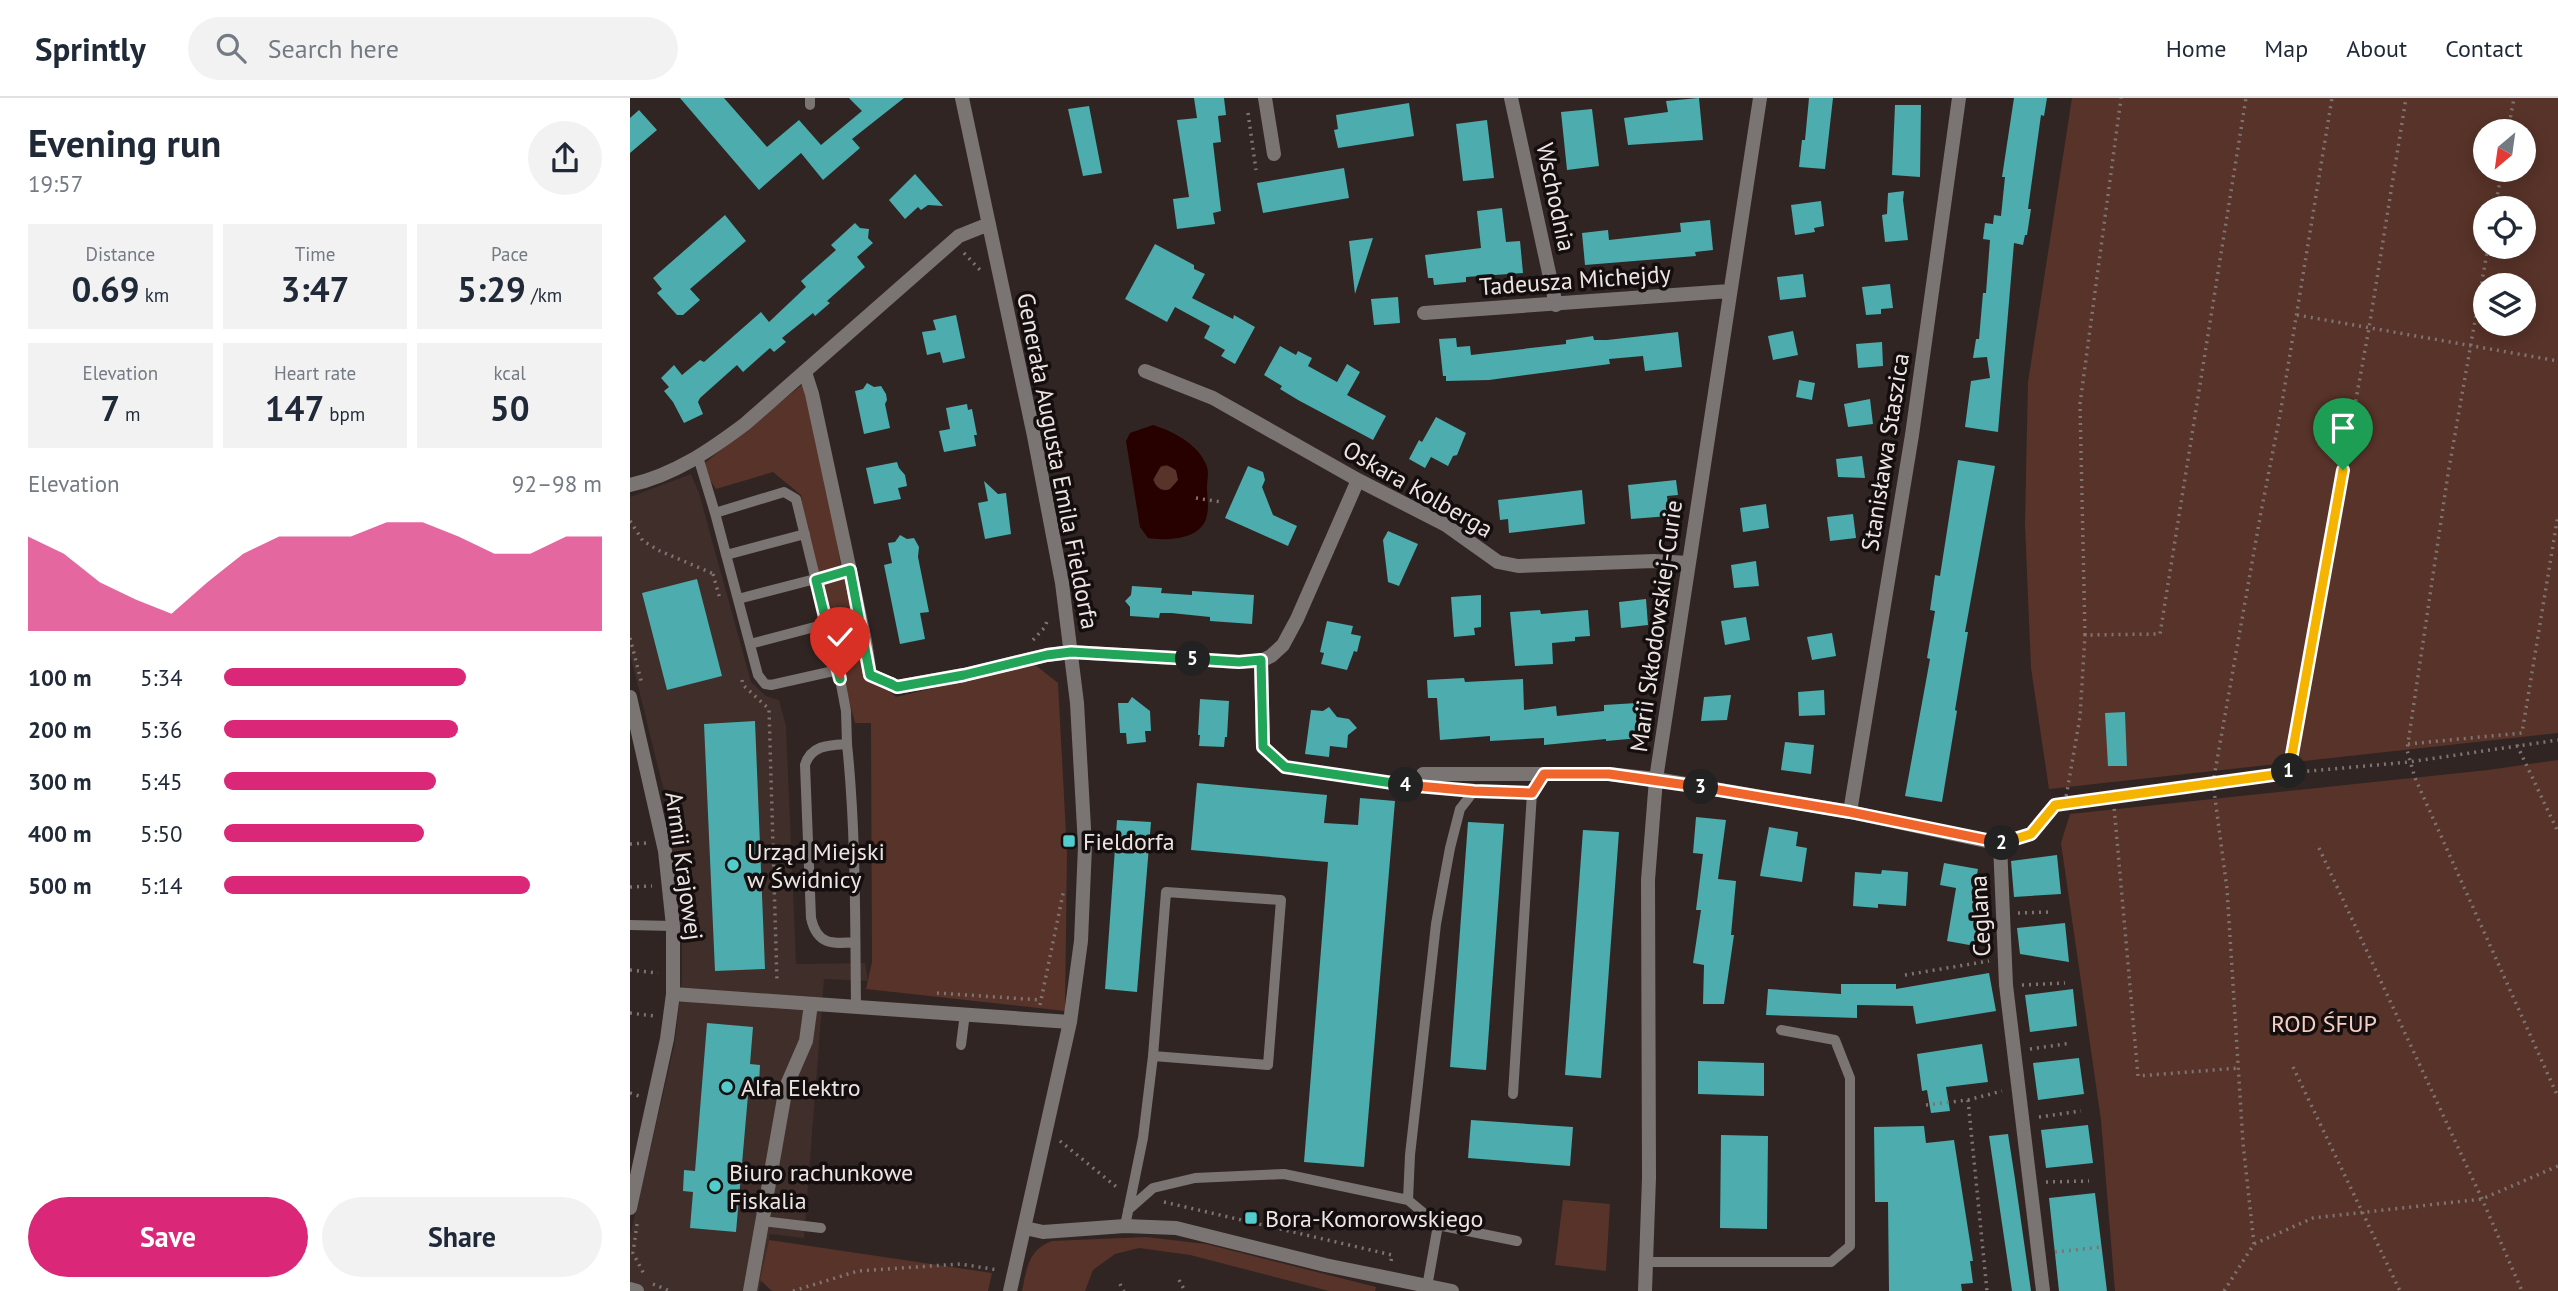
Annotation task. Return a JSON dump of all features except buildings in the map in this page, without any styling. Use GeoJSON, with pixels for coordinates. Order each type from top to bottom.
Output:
{"type":"FeatureCollection","features":[{"type":"Feature","properties":{"kind":"street","name":"Generała Augusta Emila Fieldorfa"},"geometry":{"type":"LineString","coordinates":[[962,98],[1059,570],[1077,703],[1085,846],[1081,941],[1070,1022],[1010,1291]]}},
{"type":"Feature","properties":{"kind":"street"},"geometry":{"type":"LineString","coordinates":[[1265,98],[1274,155]]}},
{"type":"Feature","properties":{"kind":"street","name":"Wschodnia"},"geometry":{"type":"LineString","coordinates":[[1511,98],[1556,305]]}},
{"type":"Feature","properties":{"kind":"street","name":"Marii Skłodowskiej-Curie"},"geometry":{"type":"LineString","coordinates":[[1645,1291],[1649,1178],[1648,880],[1656,779],[1760,98]]}},
{"type":"Feature","properties":{"kind":"street","name":"Stanisława Staszica"},"geometry":{"type":"LineString","coordinates":[[1850,812],[1912,435],[1959,98]]}},
{"type":"Feature","properties":{"kind":"street"},"geometry":{"type":"LineString","coordinates":[[630,485],[670,473],[745,424],[959,236],[989,224]]}},
{"type":"Feature","properties":{"kind":"street","name":"Tadeusza Michejdy"},"geometry":{"type":"LineString","coordinates":[[1424,313],[1729,291]]}},
{"type":"Feature","properties":{"kind":"street","name":"Oskara Kolberga"},"geometry":{"type":"LineString","coordinates":[[1145,371],[1213,398],[1358,480],[1446,525],[1498,562],[1518,566],[1654,561],[1688,563]]}},
{"type":"Feature","properties":{"kind":"street"},"geometry":{"type":"LineString","coordinates":[[805,372],[850,570],[870,675],[897,687],[1071,652],[1239,662],[1271,656],[1283,645],[1297,619],[1358,480]]}},
{"type":"Feature","properties":{"kind":"street"},"geometry":{"type":"LineString","coordinates":[[1261,660],[1263,747]]}},
{"type":"Feature","properties":{"kind":"street","name":"Armii Krajowej"},"geometry":{"type":"LineString","coordinates":[[630,697],[664,851],[673,926],[673,994],[667,1039],[634,1214]]}},
{"type":"Feature","properties":{"kind":"street","name":"Ceglana"},"geometry":{"type":"LineString","coordinates":[[1422,781],[1544,774],[1609,774],[1656,779],[1850,812],[2000,844],[2006,985],[2043,1291]]}},
{"type":"Feature","properties":{"kind":"street"},"geometry":{"type":"LineString","coordinates":[[673,994],[1070,1022]]}},
{"type":"Feature","properties":{"kind":"street"},"geometry":{"type":"LineString","coordinates":[[750,1291],[786,1087],[806,1041],[811,1004]]}},
{"type":"Feature","properties":{"kind":"street"},"geometry":{"type":"LineString","coordinates":[[1025,1228],[1043,1231],[1125,1226],[1176,1228],[1388,1279],[1452,1291]]}},
{"type":"Feature","properties":{"kind":"street"},"geometry":{"type":"LineString","coordinates":[[630,1289],[637,1291]]}},
{"type":"Feature","properties":{"kind":"lane"},"geometry":{"type":"LineString","coordinates":[[698,457],[758,675],[765,684],[771,685],[838,670]]}},
{"type":"Feature","properties":{"kind":"lane"},"geometry":{"type":"LineString","coordinates":[[715,513],[784,492],[796,499],[846,712],[856,1006]]}},
{"type":"Feature","properties":{"kind":"lane"},"geometry":{"type":"LineString","coordinates":[[726,555],[805,534]]}},
{"type":"Feature","properties":{"kind":"lane"},"geometry":{"type":"LineString","coordinates":[[738,599],[850,570]]}},
{"type":"Feature","properties":{"kind":"lane"},"geometry":{"type":"LineString","coordinates":[[750,643],[826,624]]}},
{"type":"Feature","properties":{"kind":"lane"},"geometry":{"type":"LineString","coordinates":[[847,744],[816,748],[808,755],[805,765],[811,918],[814,930],[822,940],[855,942]]}},
{"type":"Feature","properties":{"kind":"lane"},"geometry":{"type":"LineString","coordinates":[[1513,1094],[1532,793],[1544,774]]}},
{"type":"Feature","properties":{"kind":"lane"},"geometry":{"type":"LineString","coordinates":[[1408,1200],[1410,1155],[1436,924],[1460,809],[1474,791],[1532,793]]}},
{"type":"Feature","properties":{"kind":"lane"},"geometry":{"type":"LineString","coordinates":[[1125,1226],[1143,1138],[1153,1056],[1166,892],[1281,900],[1268,1065],[1153,1056]]}},
{"type":"Feature","properties":{"kind":"lane"},"geometry":{"type":"LineString","coordinates":[[630,925],[673,926]]}},
{"type":"Feature","properties":{"kind":"lane"},"geometry":{"type":"LineString","coordinates":[[961,1045],[965,1013]]}},
{"type":"Feature","properties":{"kind":"lane"},"geometry":{"type":"LineString","coordinates":[[1646,1262],[1831,1262],[1850,1245],[1850,1077],[1835,1040],[1781,1030]]}},
{"type":"Feature","properties":{"kind":"lane"},"geometry":{"type":"LineString","coordinates":[[1128,1210],[1153,1188],[1195,1178],[1284,1174],[1408,1200],[1438,1225],[1517,1241]]}},
{"type":"Feature","properties":{"kind":"lane"},"geometry":{"type":"LineString","coordinates":[[762,1221],[821,1228]]}},
{"type":"Feature","properties":{"kind":"lane"},"geometry":{"type":"LineString","coordinates":[[1427,1287],[1438,1225]]}},
{"type":"Feature","properties":{"kind":"path"},"geometry":{"type":"LineString","coordinates":[[2065,803],[2080,717],[2085,635],[2080,404],[2121,98]]}},
{"type":"Feature","properties":{"kind":"path"},"geometry":{"type":"LineString","coordinates":[[2085,635],[2160,634],[2246,98]]}},
{"type":"Feature","properties":{"kind":"path"},"geometry":{"type":"LineString","coordinates":[[2253,1244],[2227,889],[2213,783],[2297,315],[2332,98]]}},
{"type":"Feature","properties":{"kind":"path"},"geometry":{"type":"LineString","coordinates":[[2288,773],[2369,328],[2406,98]]}},
{"type":"Feature","properties":{"kind":"path"},"geometry":{"type":"LineString","coordinates":[[2510,119],[2514,98]]}},
{"type":"Feature","properties":{"kind":"path"},"geometry":{"type":"LineString","coordinates":[[1248,110],[1256,170]]}},
{"type":"Feature","properties":{"kind":"path"},"geometry":{"type":"LineString","coordinates":[[2486,259],[2448,474],[2408,744],[2409,762],[2558,1097]]}},
{"type":"Feature","properties":{"kind":"path"},"geometry":{"type":"LineString","coordinates":[[2297,315],[2558,361]]}},
{"type":"Feature","properties":{"kind":"path"},"geometry":{"type":"LineString","coordinates":[[1196,498],[1221,502]]}},
{"type":"Feature","properties":{"kind":"path"},"geometry":{"type":"LineString","coordinates":[[2408,744],[2522,733],[2558,515]]}},
{"type":"Feature","properties":{"kind":"path"},"geometry":{"type":"LineString","coordinates":[[630,520],[643,541],[660,551],[713,574],[723,577],[731,575]]}},
{"type":"Feature","properties":{"kind":"path"},"geometry":{"type":"LineString","coordinates":[[713,574],[723,611]]}},
{"type":"Feature","properties":{"kind":"path"},"geometry":{"type":"LineString","coordinates":[[740,673],[743,685],[769,709],[778,982],[765,982]]}},
{"type":"Feature","properties":{"kind":"path"},"geometry":{"type":"LineString","coordinates":[[2000,844],[2031,834],[2055,805],[2065,803],[2288,773],[2409,762],[2558,740]]}},
{"type":"Feature","properties":{"kind":"path"},"geometry":{"type":"LineString","coordinates":[[2517,745],[2558,832]]}},
{"type":"Feature","properties":{"kind":"path"},"geometry":{"type":"LineString","coordinates":[[1263,747],[1285,767],[1422,781]]}},
{"type":"Feature","properties":{"kind":"path"},"geometry":{"type":"LineString","coordinates":[[2113,795],[2138,1076],[2239,1068]]}},
{"type":"Feature","properties":{"kind":"path"},"geometry":{"type":"LineString","coordinates":[[630,844],[649,843],[651,854]]}},
{"type":"Feature","properties":{"kind":"path"},"geometry":{"type":"LineString","coordinates":[[2319,848],[2522,1291]]}},
{"type":"Feature","properties":{"kind":"path"},"geometry":{"type":"LineString","coordinates":[[630,887],[654,886],[653,875]]}},
{"type":"Feature","properties":{"kind":"path"},"geometry":{"type":"LineString","coordinates":[[1037,1020],[1065,888]]}},
{"type":"Feature","properties":{"kind":"path"},"geometry":{"type":"LineString","coordinates":[[2002,914],[2051,912]]}},
{"type":"Feature","properties":{"kind":"path"},"geometry":{"type":"LineString","coordinates":[[1905,975],[2005,958]]}},
{"type":"Feature","properties":{"kind":"path"},"geometry":{"type":"LineString","coordinates":[[658,984],[659,961]]}},
{"type":"Feature","properties":{"kind":"path"},"geometry":{"type":"LineString","coordinates":[[630,970],[660,973]]}},
{"type":"Feature","properties":{"kind":"path"},"geometry":{"type":"LineString","coordinates":[[2006,985],[2065,983]]}},
{"type":"Feature","properties":{"kind":"path"},"geometry":{"type":"LineString","coordinates":[[653,1023],[655,1005]]}},
{"type":"Feature","properties":{"kind":"path"},"geometry":{"type":"LineString","coordinates":[[630,1013],[654,1016]]}},
{"type":"Feature","properties":{"kind":"path"},"geometry":{"type":"LineString","coordinates":[[2014,1051],[2071,1043]]}},
{"type":"Feature","properties":{"kind":"path"},"geometry":{"type":"LineString","coordinates":[[2293,1066],[2400,1291]]}},
{"type":"Feature","properties":{"kind":"path"},"geometry":{"type":"LineString","coordinates":[[1926,1105],[1968,1100],[2018,1087]]}},
{"type":"Feature","properties":{"kind":"path"},"geometry":{"type":"LineString","coordinates":[[640,1105],[641,1096]]}},
{"type":"Feature","properties":{"kind":"path"},"geometry":{"type":"LineString","coordinates":[[1968,1100],[1987,1291]]}},
{"type":"Feature","properties":{"kind":"path"},"geometry":{"type":"LineString","coordinates":[[2023,1119],[2081,1111]]}},
{"type":"Feature","properties":{"kind":"path"},"geometry":{"type":"LineString","coordinates":[[2224,1291],[2253,1244],[2313,1218],[2482,1199],[2558,1166]]}},
{"type":"Feature","properties":{"kind":"path"},"geometry":{"type":"LineString","coordinates":[[2030,1182],[2089,1181]]}},
{"type":"Feature","properties":{"kind":"path"},"geometry":{"type":"LineString","coordinates":[[1145,1197],[1392,1255],[1388,1279]]}},
{"type":"Feature","properties":{"kind":"path"},"geometry":{"type":"LineString","coordinates":[[634,1214],[633,1253],[639,1267],[653,1284],[670,1291]]}},
{"type":"Feature","properties":{"kind":"path"},"geometry":{"type":"LineString","coordinates":[[2039,1254],[2101,1247]]}},
{"type":"Feature","properties":{"kind":"path"},"geometry":{"type":"LineString","coordinates":[[793,1291],[858,1271],[960,1264],[1000,1270]]}},
{"type":"Feature","properties":{"kind":"path"},"geometry":{"type":"LineString","coordinates":[[1179,1280],[1185,1291]]}},
{"type":"Feature","properties":{"kind":"path"},"geometry":{"type":"LineString","coordinates":[[1120,1284],[1124,1291]]}},
{"type":"Feature","properties":{"kind":"shaded area"},"geometry":{"type":"Polygon","coordinates":[[[1153,425],[1177,435],[1203,459],[1208,474],[1208,512],[1199,530],[1174,539],[1156,539],[1148,538],[1140,527],[1126,441],[1130,433],[1153,425]],[[1167,465],[1161,466],[1153,480],[1162,490],[1170,489],[1178,480],[1176,470],[1167,465]]]}},
{"type":"Feature","properties":{"kind":"shaded area"},"geometry":{"type":"Polygon","coordinates":[[[691,474],[699,493],[751,682],[766,696],[779,700],[786,726],[796,964],[865,963],[868,981],[824,979],[804,1238],[770,1234],[759,1291],[630,1291],[630,1236],[675,1042],[682,979],[682,940],[666,799],[630,654],[630,497],[691,474]]]}},
{"type":"Feature","properties":{"kind":"green space"},"geometry":{"type":"Polygon","coordinates":[[[2072,98],[2558,98],[2558,733],[2049,789],[2031,668],[2025,524],[2028,382],[2072,98]]]}},
{"type":"Feature","properties":{"kind":"green space"},"geometry":{"type":"Polygon","coordinates":[[[808,380],[842,572],[814,572],[801,495],[773,472],[716,489],[701,466],[808,380]]]}},
{"type":"Feature","properties":{"kind":"green space"},"geometry":{"type":"Polygon","coordinates":[[[1166,466],[1175,469],[1178,478],[1175,487],[1166,490],[1157,487],[1154,478],[1157,469],[1166,466]]]}},
{"type":"Feature","properties":{"kind":"green space"},"geometry":{"type":"Polygon","coordinates":[[[851,576],[870,675],[896,697],[1034,664],[1058,683],[1067,853],[1065,1011],[866,989],[872,962],[871,723],[855,723],[816,580],[851,576]]]}},
{"type":"Feature","properties":{"kind":"green space","name":"ROD ŚFUP"},"geometry":{"type":"Polygon","coordinates":[[[2558,760],[2558,1291],[2115,1291],[2101,1120],[2061,843],[2070,814],[2488,770],[2558,760]]]}},
{"type":"Feature","properties":{"kind":"green space"},"geometry":{"type":"Polygon","coordinates":[[[1563,1200],[1610,1204],[1606,1271],[1555,1265],[1563,1200]]]}},
{"type":"Feature","properties":{"kind":"green space"},"geometry":{"type":"Polygon","coordinates":[[[1146,1237],[1206,1244],[1376,1287],[1375,1291],[1329,1291],[1190,1255],[1139,1248],[1115,1254],[1093,1270],[1085,1291],[1022,1291],[1027,1267],[1033,1255],[1052,1241],[1146,1237]]]}},
{"type":"Feature","properties":{"kind":"green space"},"geometry":{"type":"Polygon","coordinates":[[[769,1240],[992,1273],[988,1291],[772,1291],[760,1280],[769,1240]]]}},
{"type":"Feature","properties":{"kind":"place","name":"Fieldorfa"},"geometry":{"type":"Point","coordinates":[1069,841]}},
{"type":"Feature","properties":{"kind":"place","name":"Urząd Miejski w Świdnicy"},"geometry":{"type":"Point","coordinates":[733,865]}},
{"type":"Feature","properties":{"kind":"place","name":"Alfa Elektro"},"geometry":{"type":"Point","coordinates":[727,1087]}},
{"type":"Feature","properties":{"kind":"place","name":"Biuro rachunkowe Fiskalia"},"geometry":{"type":"Point","coordinates":[715,1186]}},
{"type":"Feature","properties":{"kind":"place","name":"Bora-Komorowskiego"},"geometry":{"type":"Point","coordinates":[1251,1218]}},
{"type":"Feature","properties":{"kind":"route"},"geometry":{"type":"LineString","coordinates":[[840,679],[816,580],[850,570],[870,675],[897,687],[1071,652],[1239,662],[1261,660],[1263,747],[1285,767],[1421,787],[1532,793],[1544,774],[1609,774],[1656,779],[1850,812],[2000,844],[2031,834],[2055,805],[2288,773],[2343,470]]}}]}
